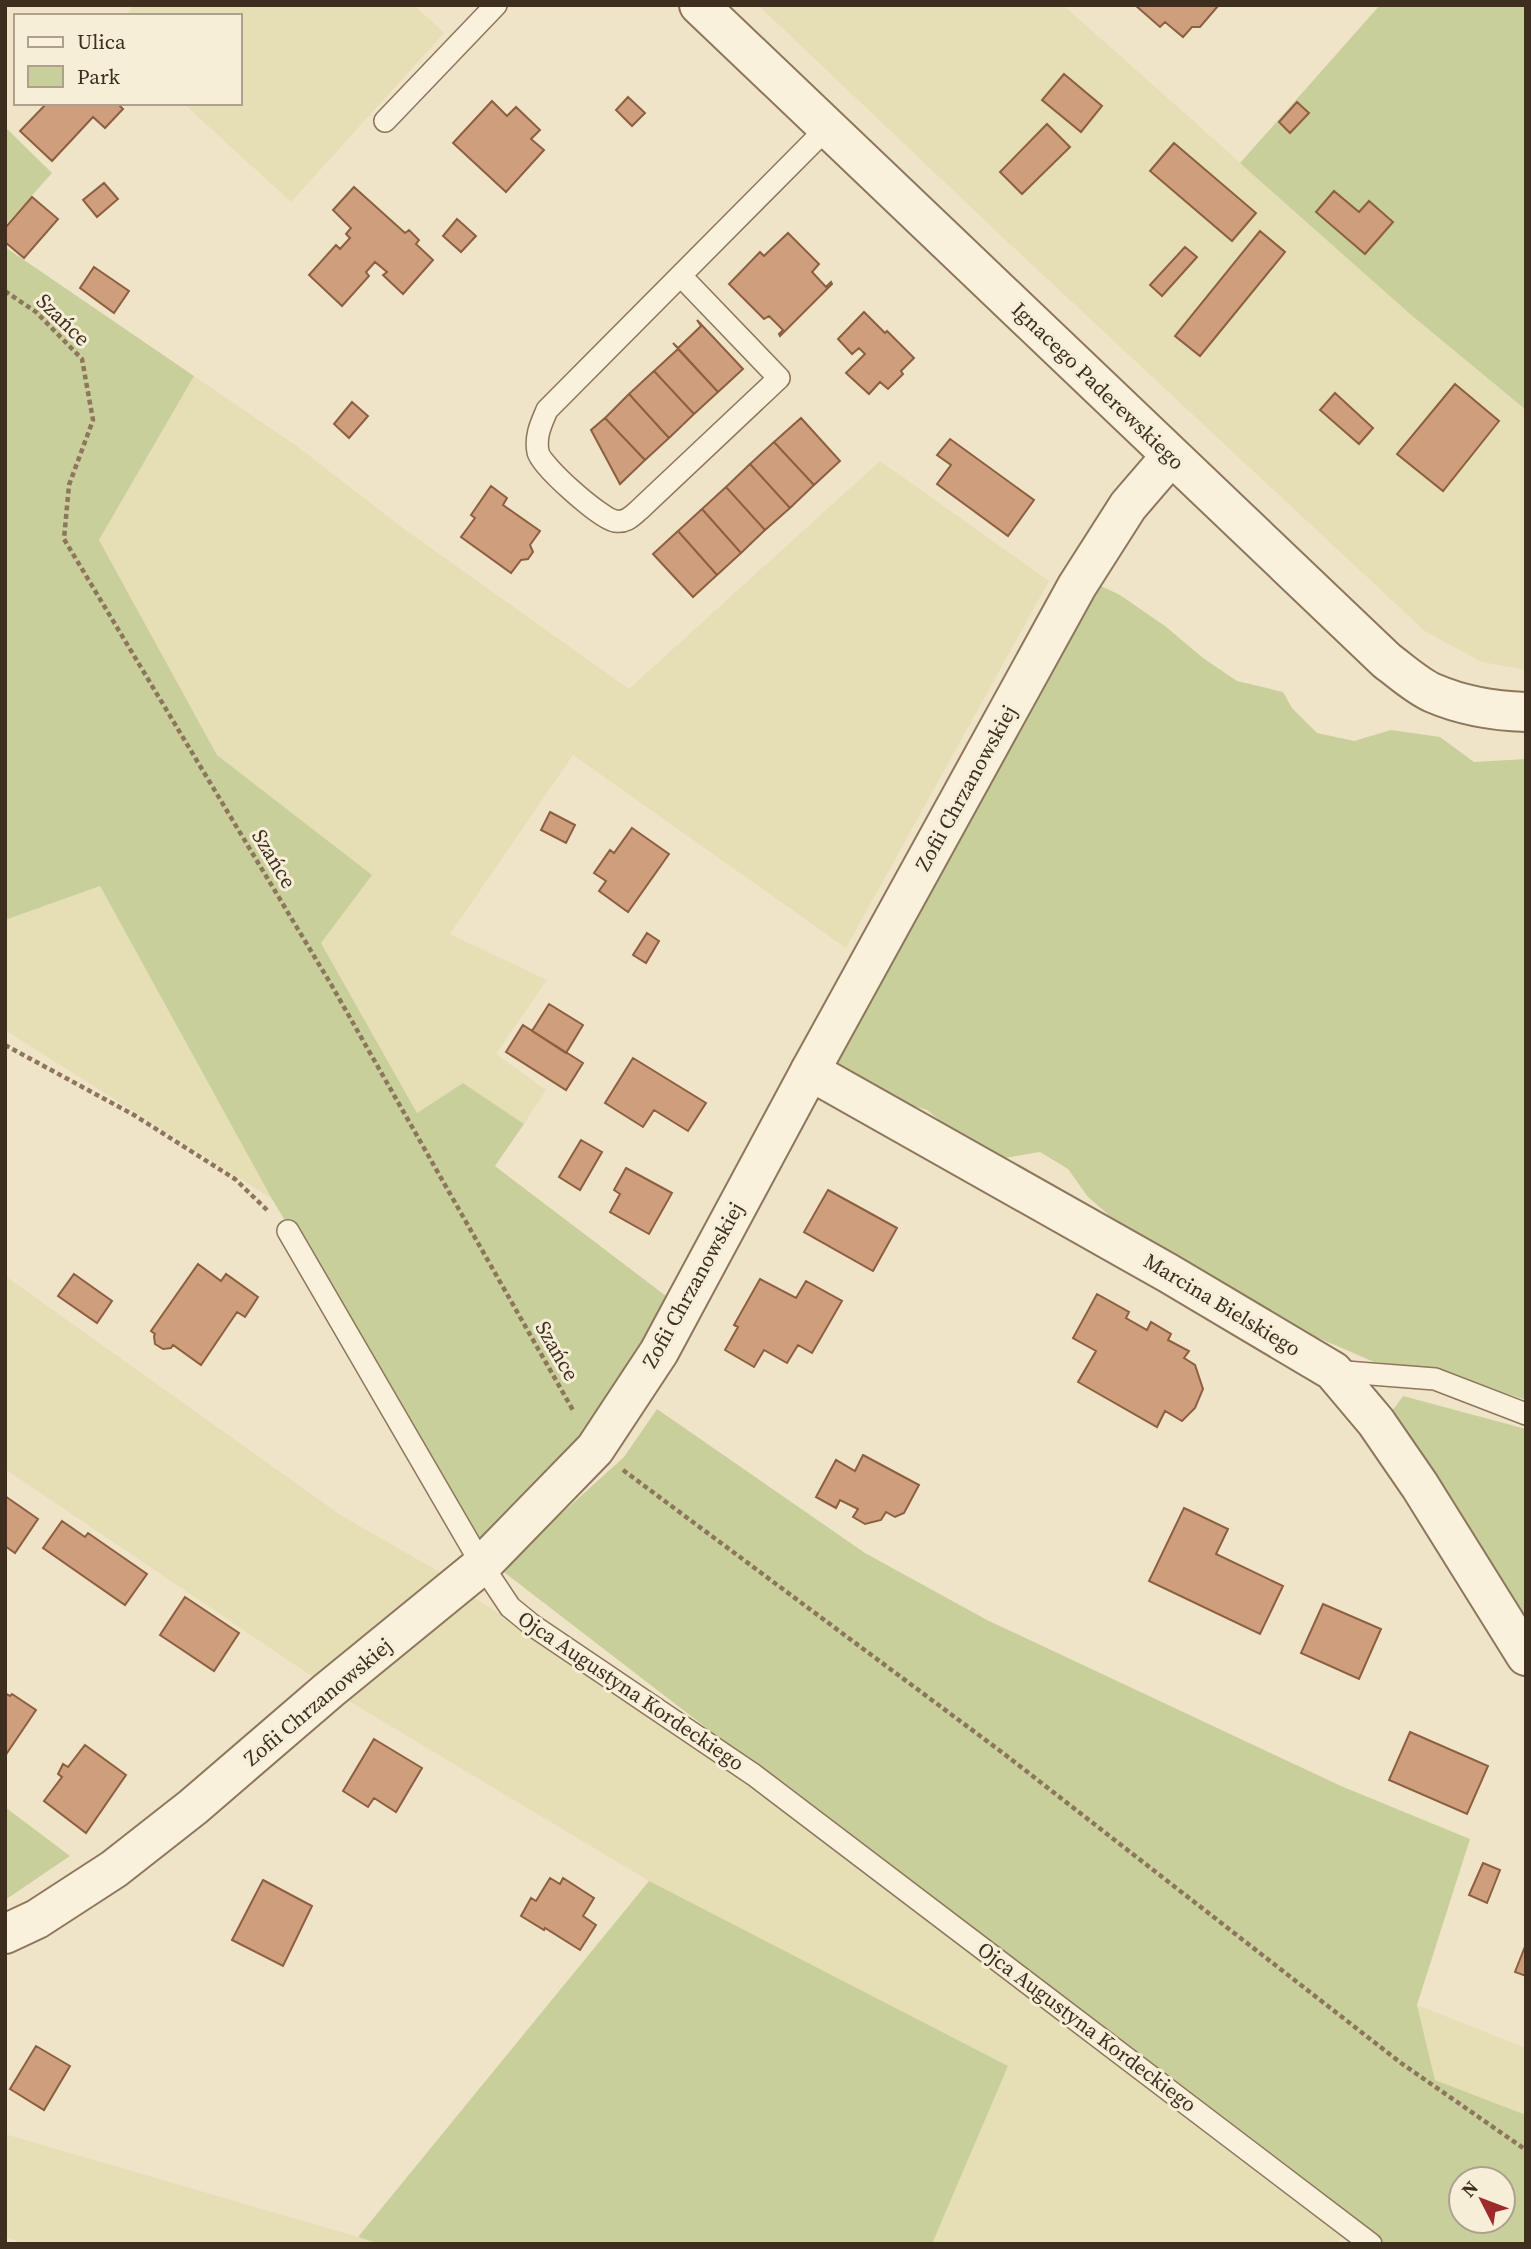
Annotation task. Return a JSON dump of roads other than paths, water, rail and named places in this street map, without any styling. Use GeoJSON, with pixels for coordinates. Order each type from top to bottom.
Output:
{"type":"FeatureCollection","features":[{"type":"Feature","properties":{"kind":"street","name":"Ignacego Paderewskiego"},"geometry":{"type":"LineString","coordinates":[[699,5],[1387,661],[1431,692],[1470,706],[1526,712]]}},
{"type":"Feature","properties":{"kind":"street","name":"Zofii Chrzanowskiej"},"geometry":{"type":"LineString","coordinates":[[5,1934],[37,1919],[114,1869],[210,1794],[330,1690],[482,1565],[595,1449],[659,1352],[1077,586],[1128,506],[1171,456]]}},
{"type":"Feature","properties":{"kind":"street","name":"Marcina Bielskiego"},"geometry":{"type":"LineString","coordinates":[[810,1071],[1168,1273],[1332,1371],[1376,1422],[1420,1486],[1526,1656]]}},
{"type":"Feature","properties":{"kind":"lane"},"geometry":{"type":"LineString","coordinates":[[385,121],[496,5]]}},
{"type":"Feature","properties":{"kind":"lane"},"geometry":{"type":"LineString","coordinates":[[681,276],[779,377],[634,515],[628,520],[614,521],[602,515],[548,468],[538,455],[537,433],[547,410],[827,128]]}},
{"type":"Feature","properties":{"kind":"lane","name":"Ojca Augustyna Kordeckiego"},"geometry":{"type":"LineString","coordinates":[[288,1231],[482,1565],[510,1607],[532,1625],[754,1775],[1371,2244]]}},
{"type":"Feature","properties":{"kind":"lane"},"geometry":{"type":"LineString","coordinates":[[1332,1371],[1435,1379],[1526,1415]]}}]}
